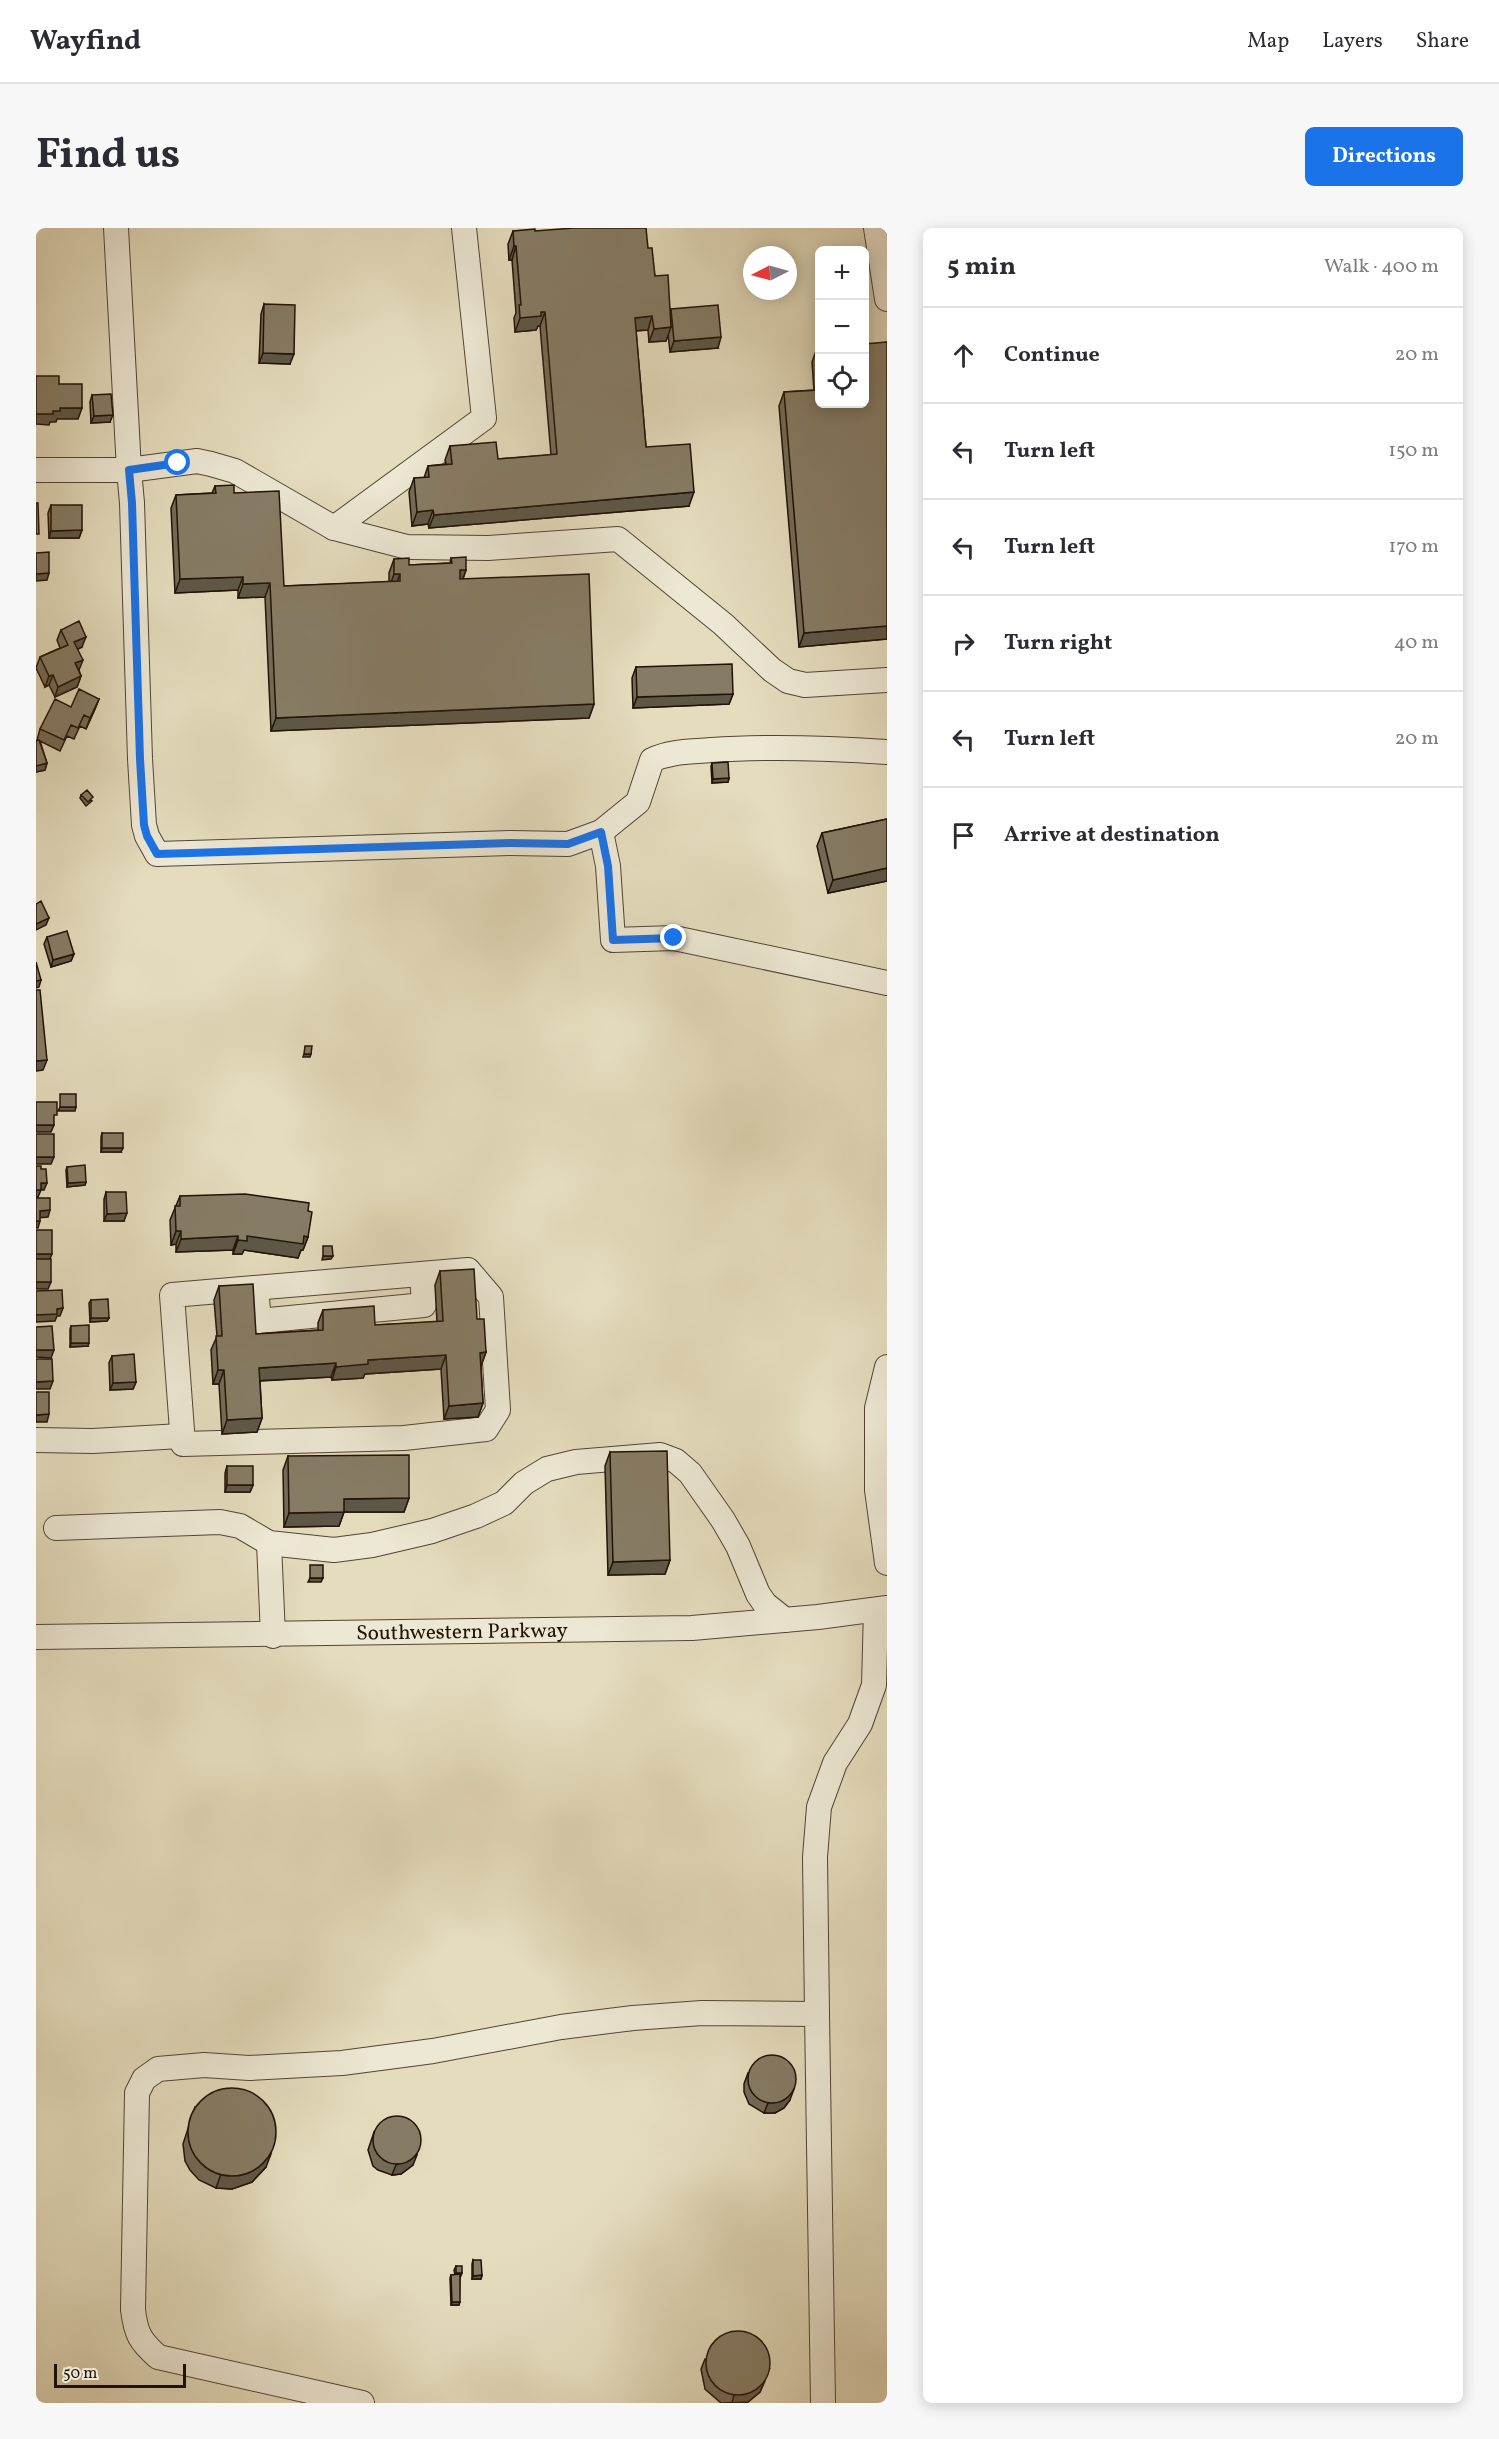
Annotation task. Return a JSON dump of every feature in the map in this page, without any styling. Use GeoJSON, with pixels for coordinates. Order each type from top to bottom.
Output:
{"type":"FeatureCollection","features":[{"type":"Feature","properties":{"kind":"street"},"geometry":{"type":"LineString","coordinates":[[116,228],[132,503],[144,825],[157,854],[510,843],[568,844],[601,832],[638,802],[652,760],[667,753],[746,747],[887,752]]}},
{"type":"Feature","properties":{"kind":"street"},"geometry":{"type":"LineString","coordinates":[[334,528],[484,418],[464,228]]}},
{"type":"Feature","properties":{"kind":"street"},"geometry":{"type":"LineString","coordinates":[[876,228],[887,299]]}},
{"type":"Feature","properties":{"kind":"street"},"geometry":{"type":"LineString","coordinates":[[36,470],[129,470],[197,461],[235,471],[334,528],[407,547],[488,548],[618,539],[723,624],[772,670],[788,681],[805,685],[887,680]]}},
{"type":"Feature","properties":{"kind":"street"},"geometry":{"type":"LineString","coordinates":[[601,832],[608,866],[613,940],[674,938],[887,983]]}},
{"type":"Feature","properties":{"kind":"street"},"geometry":{"type":"LineString","coordinates":[[468,1270],[491,1297],[498,1410],[486,1429],[404,1438],[183,1444],[172,1295],[422,1275],[468,1270]]}},
{"type":"Feature","properties":{"kind":"street"},"geometry":{"type":"LineString","coordinates":[[256,1288],[259,1321],[424,1305],[422,1275]]}},
{"type":"Feature","properties":{"kind":"street"},"geometry":{"type":"LineString","coordinates":[[887,1367],[876,1408],[877,1490],[887,1563]]}},
{"type":"Feature","properties":{"kind":"street"},"geometry":{"type":"LineString","coordinates":[[36,1440],[93,1441],[181,1436]]}},
{"type":"Feature","properties":{"kind":"street"},"geometry":{"type":"LineString","coordinates":[[56,1528],[220,1522],[240,1526],[269,1543],[334,1550],[432,1531],[476,1516],[504,1503],[525,1483],[547,1469],[576,1462],[660,1455],[676,1461],[690,1473],[738,1546],[758,1594],[765,1604],[785,1620]]}},
{"type":"Feature","properties":{"kind":"street"},"geometry":{"type":"LineString","coordinates":[[269,1543],[273,1635]]}},
{"type":"Feature","properties":{"kind":"street"},"geometry":{"type":"LineString","coordinates":[[823,2403],[815,1868],[819,1807],[835,1763],[860,1724],[874,1685],[881,1609]]}},
{"type":"Feature","properties":{"kind":"street","name":"Southwestern Parkway"},"geometry":{"type":"LineString","coordinates":[[36,1637],[692,1628],[881,1609]]}},
{"type":"Feature","properties":{"kind":"street"},"geometry":{"type":"LineString","coordinates":[[362,2403],[158,2357],[143,2344],[136,2329],[133,2310],[137,2093],[144,2079],[158,2069],[204,2066],[249,2068],[342,2063],[433,2051],[561,2027],[633,2018],[702,2013],[817,2014]]}},
{"type":"Feature","properties":{"kind":"building"},"geometry":{"type":"Polygon","coordinates":[[[646,228],[648,248],[652,248],[655,276],[668,275],[671,327],[654,329],[652,316],[635,318],[646,447],[690,444],[694,492],[434,515],[433,510],[417,512],[414,478],[429,477],[428,466],[452,464],[450,446],[496,442],[498,459],[557,454],[545,312],[541,312],[541,316],[520,318],[519,305],[521,305],[513,231],[646,228]]]}},
{"type":"Feature","properties":{"kind":"building"},"geometry":{"type":"Polygon","coordinates":[[[264,304],[295,305],[294,354],[263,353],[264,304]]]}},
{"type":"Feature","properties":{"kind":"building"},"geometry":{"type":"Polygon","coordinates":[[[718,305],[721,337],[674,341],[671,309],[718,305]]]}},
{"type":"Feature","properties":{"kind":"building"},"geometry":{"type":"Polygon","coordinates":[[[887,342],[887,626],[804,633],[784,392],[815,390],[815,408],[869,408],[869,344],[887,342]]]}},
{"type":"Feature","properties":{"kind":"building"},"geometry":{"type":"Polygon","coordinates":[[[36,376],[59,376],[59,384],[82,384],[82,408],[60,408],[60,411],[53,411],[53,414],[36,414],[36,376]]]}},
{"type":"Feature","properties":{"kind":"building"},"geometry":{"type":"Polygon","coordinates":[[[111,394],[113,415],[94,416],[92,395],[111,394]]]}},
{"type":"Feature","properties":{"kind":"building"},"geometry":{"type":"Polygon","coordinates":[[[234,485],[234,493],[279,491],[284,586],[400,581],[400,574],[394,574],[394,559],[409,558],[409,565],[452,563],[451,558],[466,557],[466,570],[460,570],[460,579],[589,574],[594,704],[276,718],[270,583],[243,584],[243,577],[180,579],[176,495],[216,493],[215,486],[234,485]]]}},
{"type":"Feature","properties":{"kind":"building"},"geometry":{"type":"Polygon","coordinates":[[[36,503],[38,503],[39,534],[36,534],[36,503]]]}},
{"type":"Feature","properties":{"kind":"building"},"geometry":{"type":"Polygon","coordinates":[[[51,505],[82,505],[82,530],[51,531],[51,505]]]}},
{"type":"Feature","properties":{"kind":"building"},"geometry":{"type":"Polygon","coordinates":[[[49,552],[49,573],[36,574],[36,553],[49,552]]]}},
{"type":"Feature","properties":{"kind":"building"},"geometry":{"type":"Polygon","coordinates":[[[79,621],[86,637],[74,642],[83,660],[75,663],[81,676],[58,687],[53,675],[49,676],[40,657],[68,645],[61,630],[79,621]]]}},
{"type":"Feature","properties":{"kind":"building"},"geometry":{"type":"Polygon","coordinates":[[[732,664],[733,694],[637,697],[636,667],[732,664]]]}},
{"type":"Feature","properties":{"kind":"building"},"geometry":{"type":"Polygon","coordinates":[[[79,689],[99,699],[90,718],[84,715],[78,728],[71,725],[64,740],[40,729],[55,699],[71,707],[79,689]]]}},
{"type":"Feature","properties":{"kind":"building"},"geometry":{"type":"Polygon","coordinates":[[[39,740],[47,763],[36,766],[36,741],[39,740]]]}},
{"type":"Feature","properties":{"kind":"building"},"geometry":{"type":"Polygon","coordinates":[[[728,762],[729,778],[713,779],[712,763],[728,762]]]}},
{"type":"Feature","properties":{"kind":"building"},"geometry":{"type":"Polygon","coordinates":[[[87,790],[93,797],[88,802],[81,795],[87,790]]]}},
{"type":"Feature","properties":{"kind":"building"},"geometry":{"type":"Polygon","coordinates":[[[887,819],[887,868],[833,880],[822,833],[887,819]]]}},
{"type":"Feature","properties":{"kind":"building"},"geometry":{"type":"Polygon","coordinates":[[[41,901],[49,918],[36,924],[36,904],[41,901]]]}},
{"type":"Feature","properties":{"kind":"building"},"geometry":{"type":"Polygon","coordinates":[[[67,931],[74,954],[53,960],[47,937],[67,931]]]}},
{"type":"Feature","properties":{"kind":"building"},"geometry":{"type":"Polygon","coordinates":[[[36,962],[41,980],[36,981],[36,962]]]}},
{"type":"Feature","properties":{"kind":"building"},"geometry":{"type":"Polygon","coordinates":[[[36,990],[40,990],[47,1060],[36,1061],[36,990]]]}},
{"type":"Feature","properties":{"kind":"building"},"geometry":{"type":"Polygon","coordinates":[[[305,1046],[312,1046],[311,1054],[304,1054],[305,1046]]]}},
{"type":"Feature","properties":{"kind":"building"},"geometry":{"type":"Polygon","coordinates":[[[60,1094],[76,1094],[76,1107],[60,1107],[60,1094]]]}},
{"type":"Feature","properties":{"kind":"building"},"geometry":{"type":"Polygon","coordinates":[[[36,1102],[57,1102],[54,1125],[36,1125],[36,1102]]]}},
{"type":"Feature","properties":{"kind":"building"},"geometry":{"type":"Polygon","coordinates":[[[102,1133],[123,1133],[123,1148],[102,1148],[102,1133]]]}},
{"type":"Feature","properties":{"kind":"building"},"geometry":{"type":"Polygon","coordinates":[[[36,1134],[54,1134],[54,1157],[36,1157],[36,1134]]]}},
{"type":"Feature","properties":{"kind":"building"},"geometry":{"type":"Polygon","coordinates":[[[85,1165],[86,1182],[68,1183],[67,1167],[85,1165]]]}},
{"type":"Feature","properties":{"kind":"building"},"geometry":{"type":"Polygon","coordinates":[[[36,1166],[46,1169],[47,1183],[41,1183],[41,1190],[36,1190],[36,1166]]]}},
{"type":"Feature","properties":{"kind":"building"},"geometry":{"type":"Polygon","coordinates":[[[106,1192],[126,1192],[127,1213],[107,1214],[106,1192]]]}},
{"type":"Feature","properties":{"kind":"building"},"geometry":{"type":"Polygon","coordinates":[[[245,1194],[309,1203],[308,1211],[312,1212],[308,1237],[304,1236],[303,1244],[247,1236],[247,1241],[238,1240],[238,1236],[181,1239],[181,1231],[176,1231],[175,1206],[180,1206],[180,1196],[245,1194]]]}},
{"type":"Feature","properties":{"kind":"building"},"geometry":{"type":"Polygon","coordinates":[[[36,1198],[50,1198],[50,1210],[40,1211],[40,1221],[36,1221],[36,1198]]]}},
{"type":"Feature","properties":{"kind":"building"},"geometry":{"type":"Polygon","coordinates":[[[36,1230],[52,1230],[52,1254],[36,1254],[36,1230]]]}},
{"type":"Feature","properties":{"kind":"building"},"geometry":{"type":"Polygon","coordinates":[[[323,1246],[332,1246],[333,1256],[323,1256],[323,1246]]]}},
{"type":"Feature","properties":{"kind":"building"},"geometry":{"type":"Polygon","coordinates":[[[36,1259],[51,1259],[51,1282],[36,1282],[36,1259]]]}},
{"type":"Feature","properties":{"kind":"building"},"geometry":{"type":"Polygon","coordinates":[[[474,1269],[477,1319],[484,1319],[486,1352],[480,1353],[483,1403],[449,1406],[446,1355],[368,1360],[368,1364],[336,1367],[336,1363],[259,1368],[262,1418],[227,1420],[224,1370],[218,1370],[216,1336],[222,1336],[219,1286],[253,1284],[256,1334],[323,1330],[323,1310],[374,1306],[375,1325],[443,1321],[440,1271],[474,1269]]]}},
{"type":"Feature","properties":{"kind":"building"},"geometry":{"type":"Polygon","coordinates":[[[62,1290],[63,1308],[57,1309],[57,1314],[36,1315],[36,1291],[62,1290]]]}},
{"type":"Feature","properties":{"kind":"building"},"geometry":{"type":"Polygon","coordinates":[[[108,1299],[109,1318],[91,1318],[91,1300],[108,1299]]]}},
{"type":"Feature","properties":{"kind":"building"},"geometry":{"type":"Polygon","coordinates":[[[89,1325],[89,1343],[71,1343],[71,1326],[89,1325]]]}},
{"type":"Feature","properties":{"kind":"building"},"geometry":{"type":"Polygon","coordinates":[[[52,1326],[54,1350],[36,1350],[36,1327],[52,1326]]]}},
{"type":"Feature","properties":{"kind":"building"},"geometry":{"type":"Polygon","coordinates":[[[134,1354],[136,1382],[113,1383],[112,1356],[134,1354]]]}},
{"type":"Feature","properties":{"kind":"building"},"geometry":{"type":"Polygon","coordinates":[[[36,1359],[52,1359],[53,1381],[36,1382],[36,1359]]]}},
{"type":"Feature","properties":{"kind":"building"},"geometry":{"type":"Polygon","coordinates":[[[36,1392],[49,1392],[49,1414],[36,1415],[36,1392]]]}},
{"type":"Feature","properties":{"kind":"building"},"geometry":{"type":"Polygon","coordinates":[[[667,1451],[670,1560],[613,1562],[610,1452],[667,1451]]]}},
{"type":"Feature","properties":{"kind":"building"},"geometry":{"type":"Polygon","coordinates":[[[409,1455],[409,1498],[344,1499],[344,1512],[289,1513],[288,1456],[409,1455]]]}},
{"type":"Feature","properties":{"kind":"building"},"geometry":{"type":"Polygon","coordinates":[[[227,1466],[253,1466],[253,1485],[227,1485],[227,1466]]]}},
{"type":"Feature","properties":{"kind":"building"},"geometry":{"type":"Polygon","coordinates":[[[310,1565],[323,1565],[323,1578],[310,1578],[310,1565]]]}},
{"type":"Feature","properties":{"kind":"building"},"geometry":{"type":"Polygon","coordinates":[[[772,2055],[789,2062],[796,2079],[789,2096],[772,2103],[755,2096],[748,2079],[755,2062],[772,2055]]]}},
{"type":"Feature","properties":{"kind":"building"},"geometry":{"type":"Polygon","coordinates":[[[232,2088],[249,2092],[263,2101],[272,2115],[276,2132],[272,2149],[263,2163],[249,2172],[232,2176],[215,2172],[201,2163],[192,2149],[188,2132],[192,2115],[201,2101],[215,2092],[232,2088]]]}},
{"type":"Feature","properties":{"kind":"building"},"geometry":{"type":"Polygon","coordinates":[[[392,2116],[402,2116],[414,2123],[421,2135],[421,2145],[414,2157],[402,2164],[392,2164],[377,2153],[373,2145],[373,2135],[384,2120],[392,2116]]]}},
{"type":"Feature","properties":{"kind":"building"},"geometry":{"type":"Polygon","coordinates":[[[473,2260],[481,2260],[482,2275],[473,2276],[473,2260]]]}},
{"type":"Feature","properties":{"kind":"building"},"geometry":{"type":"Polygon","coordinates":[[[456,2266],[462,2266],[462,2273],[456,2273],[456,2266]]]}},
{"type":"Feature","properties":{"kind":"building"},"geometry":{"type":"Polygon","coordinates":[[[460,2274],[460,2302],[452,2302],[451,2275],[460,2274]]]}},
{"type":"Feature","properties":{"kind":"building"},"geometry":{"type":"Polygon","coordinates":[[[738,2331],[761,2340],[770,2363],[761,2386],[738,2395],[715,2386],[706,2363],[715,2340],[738,2331]]]}},
{"type":"Feature","properties":{"kind":"route"},"geometry":{"type":"LineString","coordinates":[[178,463],[129,470],[144,825],[157,854],[510,843],[568,844],[601,832],[608,866],[613,940],[674,938]]}}]}
